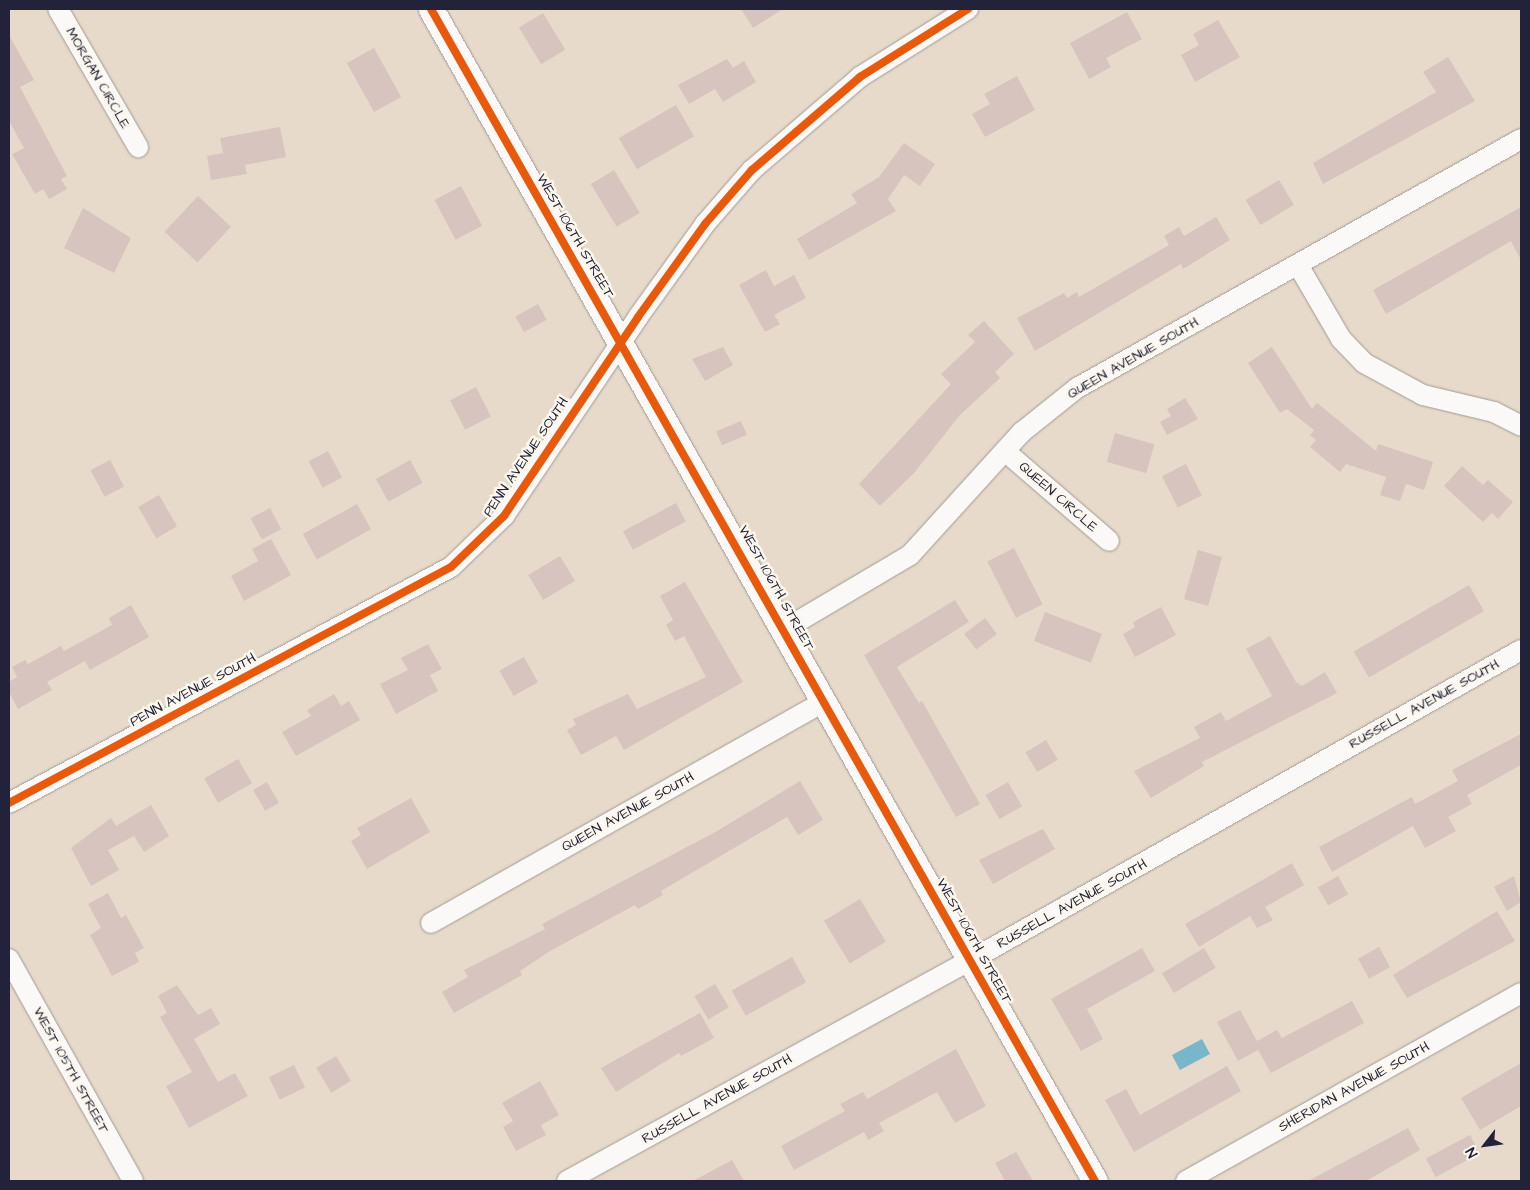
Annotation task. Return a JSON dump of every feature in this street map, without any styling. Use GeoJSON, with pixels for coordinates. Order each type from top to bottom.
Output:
{"type":"FeatureCollection","features":[{"type":"Feature","properties":{"kind":"street","name":"MORGAN CIRCLE"},"geometry":{"type":"LineString","coordinates":[[58,9],[138,147]]}},
{"type":"Feature","properties":{"kind":"street","name":"WEST 106TH STREET"},"geometry":{"type":"LineString","coordinates":[[431,9],[621,341],[1095,1181]]}},
{"type":"Feature","properties":{"kind":"street","name":"PENN AVENUE SOUTH"},"geometry":{"type":"LineString","coordinates":[[9,803],[451,567],[504,516],[621,341],[705,224],[752,170],[860,77],[968,9]]}},
{"type":"Feature","properties":{"kind":"street","name":"QUEEN AVENUE SOUTH"},"geometry":{"type":"LineString","coordinates":[[784,629],[910,555],[1029,426],[1077,388],[1521,139]]}},
{"type":"Feature","properties":{"kind":"street"},"geometry":{"type":"LineString","coordinates":[[1298,264],[1341,339],[1364,363],[1423,395],[1494,412],[1521,426]]}},
{"type":"Feature","properties":{"kind":"street","name":"QUEEN CIRCLE"},"geometry":{"type":"LineString","coordinates":[[1006,452],[1109,542]]}},
{"type":"Feature","properties":{"kind":"street","name":"RUSSELL AVENUE SOUTH"},"geometry":{"type":"LineString","coordinates":[[567,1181],[971,960],[1521,650]]}},
{"type":"Feature","properties":{"kind":"street","name":"QUEEN AVENUE SOUTH"},"geometry":{"type":"LineString","coordinates":[[431,923],[825,702]]}},
{"type":"Feature","properties":{"kind":"street","name":"WEST 105TH STREET"},"geometry":{"type":"LineString","coordinates":[[9,959],[133,1181]]}},
{"type":"Feature","properties":{"kind":"street","name":"SHERIDAN AVENUE SOUTH"},"geometry":{"type":"LineString","coordinates":[[1186,1181],[1521,993]]}},
{"type":"Feature","properties":{"kind":"water"},"geometry":{"type":"Polygon","coordinates":[[[1202,1039],[1210,1054],[1180,1070],[1172,1055],[1202,1039]]]}},
{"type":"Feature","properties":{"kind":"building"},"geometry":{"type":"Polygon","coordinates":[[[741,9],[783,9],[753,28],[741,9]]]}},
{"type":"Feature","properties":{"kind":"building"},"geometry":{"type":"Polygon","coordinates":[[[1127,12],[1142,39],[1106,58],[1111,67],[1089,79],[1070,43],[1127,12]]]}},
{"type":"Feature","properties":{"kind":"building"},"geometry":{"type":"Polygon","coordinates":[[[543,13],[565,50],[541,64],[519,27],[543,13]]]}},
{"type":"Feature","properties":{"kind":"building"},"geometry":{"type":"Polygon","coordinates":[[[1218,20],[1240,57],[1195,82],[1181,55],[1199,45],[1193,34],[1218,20]]]}},
{"type":"Feature","properties":{"kind":"building"},"geometry":{"type":"Polygon","coordinates":[[[9,35],[34,80],[20,87],[67,176],[61,179],[67,189],[49,199],[43,189],[35,194],[12,154],[24,148],[9,121],[9,35]]]}},
{"type":"Feature","properties":{"kind":"building"},"geometry":{"type":"Polygon","coordinates":[[[374,48],[401,97],[374,112],[347,63],[374,48]]]}},
{"type":"Feature","properties":{"kind":"building"},"geometry":{"type":"Polygon","coordinates":[[[1448,57],[1475,101],[1323,184],[1313,163],[1436,92],[1423,72],[1448,57]]]}},
{"type":"Feature","properties":{"kind":"building"},"geometry":{"type":"Polygon","coordinates":[[[727,59],[733,68],[744,61],[756,82],[723,102],[715,89],[689,104],[678,85],[727,59]]]}},
{"type":"Feature","properties":{"kind":"building"},"geometry":{"type":"Polygon","coordinates":[[[1017,76],[1035,110],[985,137],[972,114],[990,104],[984,94],[1017,76]]]}},
{"type":"Feature","properties":{"kind":"building"},"geometry":{"type":"Polygon","coordinates":[[[676,105],[694,136],[637,169],[619,138],[676,105]]]}},
{"type":"Feature","properties":{"kind":"building"},"geometry":{"type":"Polygon","coordinates":[[[280,127],[286,157],[245,165],[247,174],[211,180],[207,156],[223,153],[220,138],[280,127]]]}},
{"type":"Feature","properties":{"kind":"building"},"geometry":{"type":"Polygon","coordinates":[[[904,143],[935,164],[920,186],[904,175],[888,199],[896,211],[809,260],[797,239],[857,203],[851,194],[879,177],[904,143]]]}},
{"type":"Feature","properties":{"kind":"building"},"geometry":{"type":"Polygon","coordinates":[[[614,170],[640,213],[617,227],[591,184],[614,170]]]}},
{"type":"Feature","properties":{"kind":"building"},"geometry":{"type":"Polygon","coordinates":[[[1279,180],[1294,205],[1261,225],[1246,200],[1279,180]]]}},
{"type":"Feature","properties":{"kind":"building"},"geometry":{"type":"Polygon","coordinates":[[[461,186],[482,226],[456,240],[435,200],[461,186]]]}},
{"type":"Feature","properties":{"kind":"building"},"geometry":{"type":"Polygon","coordinates":[[[198,196],[231,227],[197,263],[165,232],[198,196]]]}},
{"type":"Feature","properties":{"kind":"building"},"geometry":{"type":"Polygon","coordinates":[[[1521,207],[1521,260],[1511,241],[1386,314],[1373,290],[1521,207]]]}},
{"type":"Feature","properties":{"kind":"building"},"geometry":{"type":"Polygon","coordinates":[[[83,208],[131,238],[114,273],[64,248],[83,208]]]}},
{"type":"Feature","properties":{"kind":"building"},"geometry":{"type":"Polygon","coordinates":[[[1216,217],[1230,240],[1183,269],[1181,264],[1035,351],[1017,318],[1064,293],[1067,298],[1077,292],[1079,297],[1169,245],[1164,236],[1179,227],[1184,236],[1216,217]]]}},
{"type":"Feature","properties":{"kind":"building"},"geometry":{"type":"Polygon","coordinates":[[[766,270],[774,286],[794,275],[806,298],[774,315],[780,324],[765,332],[739,285],[766,270]]]}},
{"type":"Feature","properties":{"kind":"building"},"geometry":{"type":"Polygon","coordinates":[[[538,304],[547,320],[524,332],[515,317],[538,304]]]}},
{"type":"Feature","properties":{"kind":"building"},"geometry":{"type":"Polygon","coordinates":[[[984,321],[1014,354],[995,372],[1000,378],[960,415],[914,473],[880,506],[859,484],[951,384],[941,374],[975,342],[968,335],[984,321]]]}},
{"type":"Feature","properties":{"kind":"building"},"geometry":{"type":"Polygon","coordinates":[[[723,347],[733,365],[705,381],[692,359],[723,347]]]}},
{"type":"Feature","properties":{"kind":"building"},"geometry":{"type":"Polygon","coordinates":[[[1272,347],[1312,409],[1317,403],[1376,451],[1378,444],[1433,462],[1424,490],[1406,484],[1400,501],[1380,495],[1386,477],[1346,464],[1340,472],[1310,447],[1316,440],[1310,435],[1314,430],[1287,409],[1280,413],[1248,363],[1272,347]]]}},
{"type":"Feature","properties":{"kind":"building"},"geometry":{"type":"Polygon","coordinates":[[[476,387],[491,416],[465,430],[450,400],[476,387]]]}},
{"type":"Feature","properties":{"kind":"building"},"geometry":{"type":"Polygon","coordinates":[[[1185,398],[1198,419],[1167,435],[1160,422],[1171,416],[1167,409],[1185,398]]]}},
{"type":"Feature","properties":{"kind":"building"},"geometry":{"type":"Polygon","coordinates":[[[741,421],[747,435],[722,445],[716,432],[741,421]]]}},
{"type":"Feature","properties":{"kind":"building"},"geometry":{"type":"Polygon","coordinates":[[[1115,433],[1154,444],[1146,473],[1107,462],[1115,433]]]}},
{"type":"Feature","properties":{"kind":"building"},"geometry":{"type":"Polygon","coordinates":[[[328,451],[342,477],[323,488],[309,461],[328,451]]]}},
{"type":"Feature","properties":{"kind":"building"},"geometry":{"type":"Polygon","coordinates":[[[110,460],[124,486],[105,497],[91,470],[110,460]]]}},
{"type":"Feature","properties":{"kind":"building"},"geometry":{"type":"Polygon","coordinates":[[[410,460],[423,483],[388,502],[376,479],[410,460]]]}},
{"type":"Feature","properties":{"kind":"building"},"geometry":{"type":"Polygon","coordinates":[[[1186,464],[1202,495],[1178,507],[1162,476],[1186,464]]]}},
{"type":"Feature","properties":{"kind":"building"},"geometry":{"type":"Polygon","coordinates":[[[1462,466],[1483,485],[1488,480],[1513,502],[1498,519],[1492,513],[1483,522],[1444,486],[1462,466]]]}},
{"type":"Feature","properties":{"kind":"building"},"geometry":{"type":"Polygon","coordinates":[[[159,495],[177,526],[156,538],[138,507],[159,495]]]}},
{"type":"Feature","properties":{"kind":"building"},"geometry":{"type":"Polygon","coordinates":[[[676,503],[686,522],[633,550],[623,531],[676,503]]]}},
{"type":"Feature","properties":{"kind":"building"},"geometry":{"type":"Polygon","coordinates":[[[357,504],[371,529],[317,559],[303,534],[357,504]]]}},
{"type":"Feature","properties":{"kind":"building"},"geometry":{"type":"Polygon","coordinates":[[[270,508],[281,529],[262,540],[251,518],[270,508]]]}},
{"type":"Feature","properties":{"kind":"building"},"geometry":{"type":"Polygon","coordinates":[[[271,539],[291,575],[244,601],[231,576],[258,561],[252,549],[271,539]]]}},
{"type":"Feature","properties":{"kind":"building"},"geometry":{"type":"Polygon","coordinates":[[[1014,548],[1043,604],[1016,618],[987,562],[1014,548]]]}},
{"type":"Feature","properties":{"kind":"building"},"geometry":{"type":"Polygon","coordinates":[[[1198,550],[1222,557],[1208,606],[1184,599],[1198,550]]]}},
{"type":"Feature","properties":{"kind":"building"},"geometry":{"type":"Polygon","coordinates":[[[560,556],[575,581],[543,600],[528,575],[560,556]]]}},
{"type":"Feature","properties":{"kind":"building"},"geometry":{"type":"Polygon","coordinates":[[[685,582],[743,682],[624,750],[616,736],[581,755],[567,730],[576,725],[573,719],[628,694],[637,709],[706,677],[684,636],[675,641],[666,625],[673,620],[660,596],[685,582]]]}},
{"type":"Feature","properties":{"kind":"building"},"geometry":{"type":"Polygon","coordinates":[[[1469,585],[1484,611],[1369,677],[1354,652],[1469,585]]]}},
{"type":"Feature","properties":{"kind":"building"},"geometry":{"type":"Polygon","coordinates":[[[955,600],[969,622],[897,667],[919,703],[922,701],[980,804],[956,817],[864,655],[955,600]]]}},
{"type":"Feature","properties":{"kind":"building"},"geometry":{"type":"Polygon","coordinates":[[[131,605],[149,637],[90,670],[85,661],[47,682],[52,690],[18,709],[9,692],[9,682],[17,677],[12,667],[25,660],[28,664],[61,646],[64,651],[112,625],[109,618],[131,605]]]}},
{"type":"Feature","properties":{"kind":"building"},"geometry":{"type":"Polygon","coordinates":[[[1161,607],[1176,635],[1135,657],[1123,634],[1135,627],[1133,622],[1161,607]]]}},
{"type":"Feature","properties":{"kind":"building"},"geometry":{"type":"Polygon","coordinates":[[[1045,612],[1102,634],[1091,663],[1034,641],[1045,612]]]}},
{"type":"Feature","properties":{"kind":"building"},"geometry":{"type":"Polygon","coordinates":[[[985,618],[997,634],[976,650],[964,634],[985,618]]]}},
{"type":"Feature","properties":{"kind":"building"},"geometry":{"type":"Polygon","coordinates":[[[1270,636],[1296,682],[1302,686],[1325,672],[1337,693],[1202,762],[1204,766],[1151,798],[1134,771],[1200,738],[1194,727],[1221,712],[1226,721],[1272,696],[1246,649],[1270,636]]]}},
{"type":"Feature","properties":{"kind":"building"},"geometry":{"type":"Polygon","coordinates":[[[428,644],[442,669],[430,675],[438,691],[396,714],[380,684],[408,670],[401,658],[428,644]]]}},
{"type":"Feature","properties":{"kind":"building"},"geometry":{"type":"Polygon","coordinates":[[[524,657],[538,682],[514,696],[500,671],[524,657]]]}},
{"type":"Feature","properties":{"kind":"building"},"geometry":{"type":"Polygon","coordinates":[[[334,694],[341,706],[349,701],[360,720],[296,756],[282,732],[311,716],[307,710],[334,694]]]}},
{"type":"Feature","properties":{"kind":"building"},"geometry":{"type":"Polygon","coordinates":[[[1521,734],[1521,765],[1467,795],[1472,804],[1448,817],[1456,831],[1425,848],[1413,826],[1332,872],[1319,847],[1412,797],[1415,804],[1458,781],[1452,770],[1521,734]]]}},
{"type":"Feature","properties":{"kind":"building"},"geometry":{"type":"Polygon","coordinates":[[[1046,740],[1058,760],[1037,772],[1025,752],[1046,740]]]}},
{"type":"Feature","properties":{"kind":"building"},"geometry":{"type":"Polygon","coordinates":[[[238,759],[252,783],[218,803],[204,778],[238,759]]]}},
{"type":"Feature","properties":{"kind":"building"},"geometry":{"type":"Polygon","coordinates":[[[800,781],[823,820],[798,835],[787,817],[661,891],[663,895],[638,909],[635,905],[550,951],[520,971],[522,975],[454,1013],[442,992],[468,977],[464,970],[545,929],[542,924],[717,831],[800,781]]]}},
{"type":"Feature","properties":{"kind":"building"},"geometry":{"type":"Polygon","coordinates":[[[267,782],[279,803],[265,811],[253,790],[267,782]]]}},
{"type":"Feature","properties":{"kind":"building"},"geometry":{"type":"Polygon","coordinates":[[[1008,782],[1022,806],[999,819],[985,795],[1008,782]]]}},
{"type":"Feature","properties":{"kind":"building"},"geometry":{"type":"Polygon","coordinates":[[[411,798],[430,832],[367,869],[351,841],[361,835],[357,828],[411,798]]]}},
{"type":"Feature","properties":{"kind":"building"},"geometry":{"type":"Polygon","coordinates":[[[151,805],[169,836],[144,852],[134,836],[108,850],[119,870],[91,886],[71,848],[111,818],[116,826],[151,805]]]}},
{"type":"Feature","properties":{"kind":"building"},"geometry":{"type":"Polygon","coordinates":[[[1043,829],[1055,849],[993,884],[979,860],[1043,829]]]}},
{"type":"Feature","properties":{"kind":"building"},"geometry":{"type":"Polygon","coordinates":[[[1292,863],[1304,885],[1265,907],[1273,920],[1257,928],[1250,916],[1199,947],[1185,924],[1292,863]]]}},
{"type":"Feature","properties":{"kind":"building"},"geometry":{"type":"Polygon","coordinates":[[[1338,876],[1348,894],[1328,906],[1318,887],[1338,876]]]}},
{"type":"Feature","properties":{"kind":"building"},"geometry":{"type":"Polygon","coordinates":[[[1514,876],[1521,902],[1507,911],[1494,887],[1514,876]]]}},
{"type":"Feature","properties":{"kind":"building"},"geometry":{"type":"Polygon","coordinates":[[[108,893],[121,918],[126,915],[144,948],[135,953],[139,962],[112,976],[90,935],[101,928],[88,904],[108,893]]]}},
{"type":"Feature","properties":{"kind":"building"},"geometry":{"type":"Polygon","coordinates":[[[860,899],[886,942],[850,963],[824,921],[860,899]]]}},
{"type":"Feature","properties":{"kind":"building"},"geometry":{"type":"Polygon","coordinates":[[[1497,911],[1515,941],[1407,998],[1393,975],[1497,911]]]}},
{"type":"Feature","properties":{"kind":"building"},"geometry":{"type":"Polygon","coordinates":[[[1379,947],[1390,967],[1369,979],[1358,959],[1379,947]]]}},
{"type":"Feature","properties":{"kind":"building"},"geometry":{"type":"Polygon","coordinates":[[[1142,948],[1155,971],[1087,1009],[1103,1039],[1081,1051],[1051,999],[1142,948]]]}},
{"type":"Feature","properties":{"kind":"building"},"geometry":{"type":"Polygon","coordinates":[[[1204,948],[1216,968],[1174,993],[1162,973],[1204,948]]]}},
{"type":"Feature","properties":{"kind":"building"},"geometry":{"type":"Polygon","coordinates":[[[792,957],[806,982],[746,1016],[732,990],[792,957]]]}},
{"type":"Feature","properties":{"kind":"building"},"geometry":{"type":"Polygon","coordinates":[[[715,984],[729,1007],[708,1020],[694,996],[715,984]]]}},
{"type":"Feature","properties":{"kind":"building"},"geometry":{"type":"Polygon","coordinates":[[[177,985],[198,1015],[211,1008],[220,1024],[194,1039],[218,1082],[235,1073],[248,1096],[189,1128],[166,1086],[192,1072],[160,1017],[167,1013],[158,996],[177,985]]]}},
{"type":"Feature","properties":{"kind":"building"},"geometry":{"type":"Polygon","coordinates":[[[1352,1001],[1364,1023],[1271,1073],[1258,1050],[1238,1061],[1217,1022],[1240,1010],[1257,1041],[1277,1030],[1282,1038],[1352,1001]]]}},
{"type":"Feature","properties":{"kind":"building"},"geometry":{"type":"Polygon","coordinates":[[[700,1013],[714,1038],[681,1056],[679,1053],[616,1092],[601,1068],[700,1013]]]}},
{"type":"Feature","properties":{"kind":"building"},"geometry":{"type":"Polygon","coordinates":[[[956,1049],[986,1106],[955,1123],[937,1092],[879,1123],[884,1131],[868,1140],[864,1132],[794,1170],[781,1146],[845,1111],[840,1104],[863,1092],[867,1099],[956,1049]]]}},
{"type":"Feature","properties":{"kind":"building"},"geometry":{"type":"Polygon","coordinates":[[[336,1056],[351,1081],[331,1093],[316,1068],[336,1056]]]}},
{"type":"Feature","properties":{"kind":"building"},"geometry":{"type":"Polygon","coordinates":[[[1521,1063],[1521,1106],[1480,1130],[1461,1098],[1521,1063]]]}},
{"type":"Feature","properties":{"kind":"building"},"geometry":{"type":"Polygon","coordinates":[[[294,1065],[305,1087],[280,1100],[269,1077],[294,1065]]]}},
{"type":"Feature","properties":{"kind":"building"},"geometry":{"type":"Polygon","coordinates":[[[1227,1066],[1241,1091],[1134,1152],[1105,1100],[1126,1089],[1140,1115],[1227,1066]]]}},
{"type":"Feature","properties":{"kind":"building"},"geometry":{"type":"Polygon","coordinates":[[[540,1081],[559,1115],[541,1125],[546,1135],[516,1151],[503,1127],[513,1121],[502,1103],[540,1081]]]}},
{"type":"Feature","properties":{"kind":"building"},"geometry":{"type":"Polygon","coordinates":[[[1408,1128],[1420,1150],[1366,1181],[1308,1181],[1408,1128]]]}},
{"type":"Feature","properties":{"kind":"building"},"geometry":{"type":"Polygon","coordinates":[[[1470,1135],[1480,1154],[1436,1177],[1426,1158],[1470,1135]]]}},
{"type":"Feature","properties":{"kind":"building"},"geometry":{"type":"Polygon","coordinates":[[[1016,1152],[1033,1181],[1005,1181],[995,1163],[1016,1152]]]}},
{"type":"Feature","properties":{"kind":"building"},"geometry":{"type":"Polygon","coordinates":[[[732,1160],[744,1181],[693,1181],[732,1160]]]}},
{"type":"Feature","properties":{"kind":"cycle path"},"geometry":{"type":"LineString","coordinates":[[431,9],[1095,1181]]}},
{"type":"Feature","properties":{"kind":"cycle path"},"geometry":{"type":"LineString","coordinates":[[9,803],[451,567],[504,516],[638,317],[705,224],[752,170],[860,77],[968,9]]}}]}
